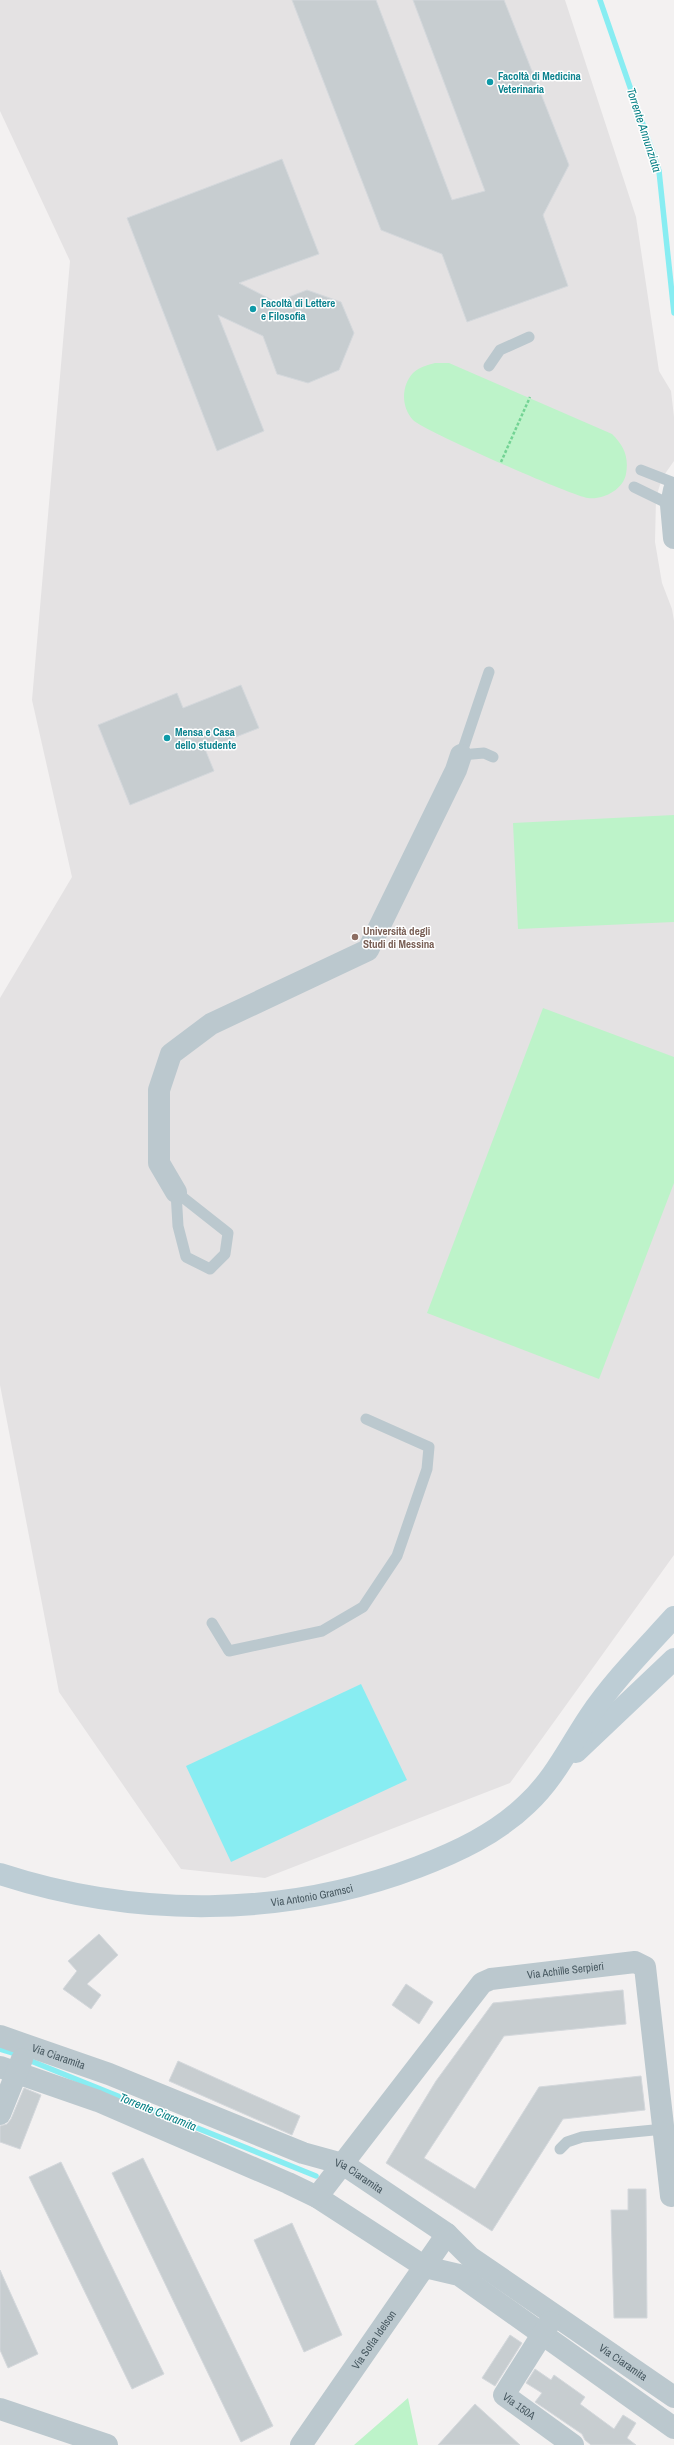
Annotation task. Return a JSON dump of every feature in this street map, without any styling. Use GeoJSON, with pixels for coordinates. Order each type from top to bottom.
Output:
{"type":"FeatureCollection","features":[{"type":"Feature","properties":{"kind":"main road"},"geometry":{"type":"LineString","coordinates":[[559,1768],[589,1717],[606,1694],[674,1617]]}},
{"type":"Feature","properties":{"kind":"main road"},"geometry":{"type":"LineString","coordinates":[[559,1768],[674,1659]]}},
{"type":"Feature","properties":{"kind":"main road","name":"Via Antonio Gramsci"},"geometry":{"type":"LineString","coordinates":[[0,1874],[30,1883],[109,1900],[200,1907],[276,1902],[335,1892],[398,1875],[451,1854],[474,1842],[511,1819],[528,1804],[559,1768]]}},
{"type":"Feature","properties":{"kind":"street"},"geometry":{"type":"LineString","coordinates":[[673,498],[674,538]]}},
{"type":"Feature","properties":{"kind":"street"},"geometry":{"type":"LineString","coordinates":[[176,1192],[159,1163],[159,1090],[171,1054],[211,1024],[368,950],[456,770],[461,755]]}},
{"type":"Feature","properties":{"kind":"street","name":"Via Achille Serpieri"},"geometry":{"type":"LineString","coordinates":[[342,2164],[485,1981],[635,1962],[645,1966],[671,2196]]}},
{"type":"Feature","properties":{"kind":"street","name":"Via Ciaramita"},"geometry":{"type":"LineString","coordinates":[[0,2036],[109,2074],[303,2154],[342,2164],[447,2234],[470,2257],[674,2397]]}},
{"type":"Feature","properties":{"kind":"street"},"geometry":{"type":"LineString","coordinates":[[0,2114],[9,2070],[27,2045]]}},
{"type":"Feature","properties":{"kind":"street"},"geometry":{"type":"LineString","coordinates":[[9,2070],[98,2101],[317,2197],[425,2268],[459,2275],[674,2428]]}},
{"type":"Feature","properties":{"kind":"street"},"geometry":{"type":"LineString","coordinates":[[317,2197],[342,2164]]}},
{"type":"Feature","properties":{"kind":"street","name":"Via Sofia Idelson"},"geometry":{"type":"LineString","coordinates":[[301,2445],[425,2268],[447,2234]]}},
{"type":"Feature","properties":{"kind":"street"},"geometry":{"type":"LineString","coordinates":[[543,2335],[554,2314]]}},
{"type":"Feature","properties":{"kind":"street","name":"Via 150A"},"geometry":{"type":"LineString","coordinates":[[543,2335],[504,2395],[573,2445]]}},
{"type":"Feature","properties":{"kind":"street"},"geometry":{"type":"LineString","coordinates":[[0,2409],[107,2445]]}},
{"type":"Feature","properties":{"kind":"lane"},"geometry":{"type":"LineString","coordinates":[[489,366],[500,350],[529,337]]}},
{"type":"Feature","properties":{"kind":"lane"},"geometry":{"type":"LineString","coordinates":[[641,470],[674,483]]}},
{"type":"Feature","properties":{"kind":"lane"},"geometry":{"type":"LineString","coordinates":[[634,487],[673,498]]}},
{"type":"Feature","properties":{"kind":"lane"},"geometry":{"type":"LineString","coordinates":[[489,672],[461,755],[484,753],[493,757]]}},
{"type":"Feature","properties":{"kind":"lane"},"geometry":{"type":"LineString","coordinates":[[176,1192],[228,1233],[225,1254],[210,1269],[186,1258],[178,1226],[176,1192]]}},
{"type":"Feature","properties":{"kind":"lane"},"geometry":{"type":"LineString","coordinates":[[212,1623],[229,1651],[322,1631],[363,1607],[397,1556],[427,1469],[429,1447],[366,1419]]}},
{"type":"Feature","properties":{"kind":"lane"},"geometry":{"type":"LineString","coordinates":[[560,2149],[567,2142],[582,2137],[664,2128]]}},
{"type":"Feature","properties":{"kind":"path"},"geometry":{"type":"LineString","coordinates":[[501,462],[530,397]]}},
{"type":"Feature","properties":{"kind":"shaded area","name":"Università degli Studi di Messina"},"geometry":{"type":"Polygon","coordinates":[[[0,0],[565,0],[636,217],[659,371],[671,391],[674,417],[674,461],[662,478],[656,498],[655,542],[662,583],[672,609],[674,621],[674,1555],[510,1783],[265,1878],[181,1869],[59,1692],[0,1385],[0,998],[72,877],[32,700],[70,261],[0,111],[0,0]]]}},
{"type":"Feature","properties":{"kind":"green space"},"geometry":{"type":"Polygon","coordinates":[[[435,363],[449,363],[612,434],[620,443],[625,452],[627,462],[626,474],[621,485],[606,496],[588,498],[528,475],[468,449],[422,426],[413,420],[406,409],[404,396],[406,384],[415,371],[424,366],[435,363]]]}},
{"type":"Feature","properties":{"kind":"green space"},"geometry":{"type":"Polygon","coordinates":[[[674,815],[674,922],[518,929],[513,823],[674,815]]]}},
{"type":"Feature","properties":{"kind":"green space"},"geometry":{"type":"Polygon","coordinates":[[[543,1008],[674,1057],[674,1183],[599,1379],[427,1313],[543,1008]]]}},
{"type":"Feature","properties":{"kind":"green space"},"geometry":{"type":"Polygon","coordinates":[[[408,2398],[418,2445],[354,2445],[408,2398]]]}},
{"type":"Feature","properties":{"kind":"water"},"geometry":{"type":"Polygon","coordinates":[[[361,1684],[407,1780],[231,1862],[186,1766],[361,1684]]]}},
{"type":"Feature","properties":{"kind":"building","name":"Facoltà di Medicina Veterinaria"},"geometry":{"type":"Polygon","coordinates":[[[292,0],[376,0],[452,200],[485,191],[413,0],[504,0],[569,165],[543,215],[568,286],[467,322],[442,254],[381,230],[292,0]]]}},
{"type":"Feature","properties":{"kind":"building","name":"Facoltà di Lettere e Filosofia"},"geometry":{"type":"Polygon","coordinates":[[[282,159],[319,254],[239,283],[276,302],[307,290],[341,302],[354,333],[339,370],[308,383],[277,374],[263,336],[218,315],[264,431],[217,451],[127,218],[282,159]]]}},
{"type":"Feature","properties":{"kind":"building","name":"Mensa e Casa dello studente"},"geometry":{"type":"Polygon","coordinates":[[[241,685],[259,728],[205,749],[214,771],[130,805],[98,725],[177,693],[183,708],[241,685]]]}},
{"type":"Feature","properties":{"kind":"building"},"geometry":{"type":"Polygon","coordinates":[[[99,1934],[118,1955],[87,1984],[101,1995],[91,2009],[63,1989],[77,1971],[68,1961],[99,1934]]]}},
{"type":"Feature","properties":{"kind":"building"},"geometry":{"type":"Polygon","coordinates":[[[406,1984],[433,2002],[419,2024],[392,2005],[406,1984]]]}},
{"type":"Feature","properties":{"kind":"building"},"geometry":{"type":"Polygon","coordinates":[[[623,1990],[626,2024],[504,2036],[424,2158],[475,2189],[539,2087],[641,2076],[645,2110],[563,2119],[492,2231],[386,2163],[436,2081],[493,2003],[623,1990]]]}},
{"type":"Feature","properties":{"kind":"building"},"geometry":{"type":"Polygon","coordinates":[[[178,2061],[300,2116],[292,2135],[169,2081],[178,2061]]]}},
{"type":"Feature","properties":{"kind":"building"},"geometry":{"type":"Polygon","coordinates":[[[24,2088],[41,2095],[20,2149],[0,2142],[0,2126],[7,2124],[11,2119],[24,2088]]]}},
{"type":"Feature","properties":{"kind":"building"},"geometry":{"type":"Polygon","coordinates":[[[143,2158],[273,2426],[241,2442],[112,2173],[143,2158]]]}},
{"type":"Feature","properties":{"kind":"building"},"geometry":{"type":"Polygon","coordinates":[[[61,2162],[164,2374],[132,2389],[29,2177],[61,2162]]]}},
{"type":"Feature","properties":{"kind":"building"},"geometry":{"type":"Polygon","coordinates":[[[628,2189],[646,2189],[647,2318],[614,2318],[611,2210],[628,2210],[628,2189]]]}},
{"type":"Feature","properties":{"kind":"building"},"geometry":{"type":"Polygon","coordinates":[[[292,2223],[342,2335],[304,2352],[254,2240],[292,2223]]]}},
{"type":"Feature","properties":{"kind":"building"},"geometry":{"type":"Polygon","coordinates":[[[0,2270],[38,2354],[8,2368],[0,2350],[0,2270]]]}},
{"type":"Feature","properties":{"kind":"building"},"geometry":{"type":"Polygon","coordinates":[[[510,2335],[522,2343],[495,2386],[482,2378],[510,2335]]]}},
{"type":"Feature","properties":{"kind":"building"},"geometry":{"type":"Polygon","coordinates":[[[535,2369],[551,2380],[554,2375],[585,2397],[580,2404],[614,2429],[623,2415],[636,2423],[627,2438],[636,2445],[591,2445],[585,2440],[582,2434],[535,2402],[542,2393],[526,2383],[535,2369]]]}},
{"type":"Feature","properties":{"kind":"building"},"geometry":{"type":"Polygon","coordinates":[[[475,2404],[520,2445],[438,2445],[475,2404]]]}},
{"type":"Feature","properties":{"kind":"waterway","name":"Torrente Annunziata"},"geometry":{"type":"LineString","coordinates":[[600,0],[659,171],[674,313]]}},
{"type":"Feature","properties":{"kind":"waterway","name":"Torrente Ciaramita"},"geometry":{"type":"LineString","coordinates":[[0,2049],[19,2055]]}},
{"type":"Feature","properties":{"kind":"waterway","name":"Torrente Ciaramita"},"geometry":{"type":"LineString","coordinates":[[26,2059],[316,2176]]}},
{"type":"Feature","properties":{"kind":"place","name":"Facoltà di Medicina Veterinaria"},"geometry":{"type":"Point","coordinates":[490,82]}},
{"type":"Feature","properties":{"kind":"place","name":"Facoltà di Lettere e Filosofia"},"geometry":{"type":"Point","coordinates":[253,309]}},
{"type":"Feature","properties":{"kind":"place","name":"Mensa e Casa dello studente"},"geometry":{"type":"Point","coordinates":[167,738]}},
{"type":"Feature","properties":{"kind":"place","name":"Università degli Studi di Messina"},"geometry":{"type":"Point","coordinates":[355,937]}}]}
